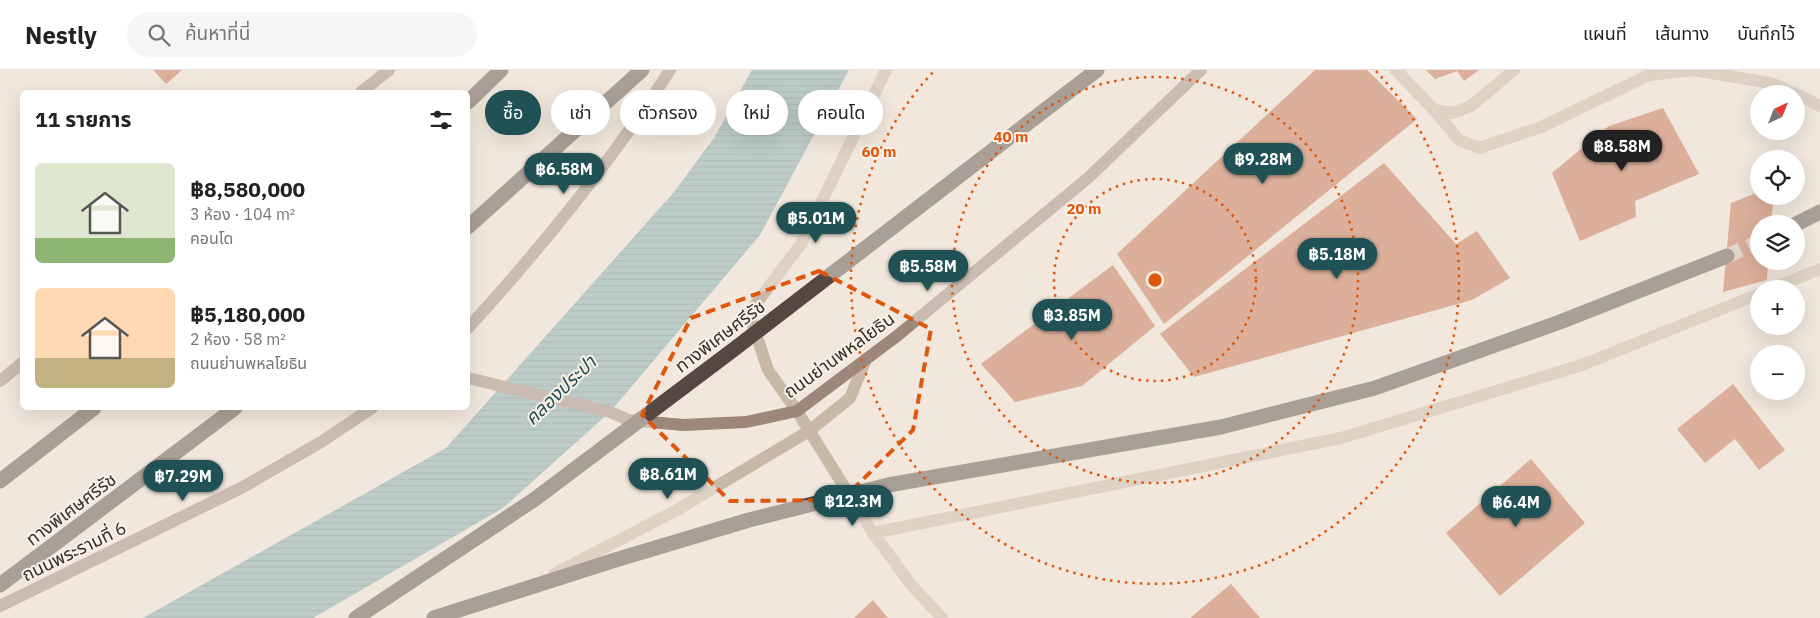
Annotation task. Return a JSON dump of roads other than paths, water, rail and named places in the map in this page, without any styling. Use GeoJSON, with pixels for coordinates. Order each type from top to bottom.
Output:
{"type":"FeatureCollection","features":[{"type":"Feature","properties":{"kind":"highway"},"geometry":{"type":"LineString","coordinates":[[470,100],[501,70]]}},
{"type":"Feature","properties":{"kind":"highway"},"geometry":{"type":"LineString","coordinates":[[470,225],[642,70]]}},
{"type":"Feature","properties":{"kind":"highway","name":"ทางพิเศษศรีรัช"},"geometry":{"type":"LineString","coordinates":[[356,618],[535,499],[733,350],[1097,70]]}},
{"type":"Feature","properties":{"kind":"highway"},"geometry":{"type":"LineString","coordinates":[[1805,220],[1820,212]]}},
{"type":"Feature","properties":{"kind":"highway"},"geometry":{"type":"LineString","coordinates":[[434,618],[612,561],[750,520],[888,485],[1221,427],[1375,388],[1560,322],[1727,256]]}},
{"type":"Feature","properties":{"kind":"highway"},"geometry":{"type":"LineString","coordinates":[[0,481],[91,410]]}},
{"type":"Feature","properties":{"kind":"highway","name":"ทางพิเศษศรีรัช"},"geometry":{"type":"LineString","coordinates":[[0,585],[232,410]]}},
{"type":"Feature","properties":{"kind":"street"},"geometry":{"type":"LineString","coordinates":[[363,90],[375,74],[389,70]]}},
{"type":"Feature","properties":{"kind":"street"},"geometry":{"type":"LineString","coordinates":[[470,326],[520,271],[581,195],[642,114],[670,70]]}},
{"type":"Feature","properties":{"kind":"street"},"geometry":{"type":"LineString","coordinates":[[886,70],[801,244],[749,313],[768,370],[809,430],[873,533],[913,587],[942,618]]}},
{"type":"Feature","properties":{"kind":"street","name":"ถนนย่านพหลโยธิน"},"geometry":{"type":"LineString","coordinates":[[473,379],[610,412],[629,420],[683,425],[746,422],[797,412],[897,336],[1088,178],[1202,70]]}},
{"type":"Feature","properties":{"kind":"street"},"geometry":{"type":"LineString","coordinates":[[1396,70],[1459,140],[1479,148],[1541,127],[1649,75],[1693,70],[1776,85]]}},
{"type":"Feature","properties":{"kind":"street"},"geometry":{"type":"LineString","coordinates":[[1434,110],[1453,113],[1470,106],[1514,70]]}},
{"type":"Feature","properties":{"kind":"street"},"geometry":{"type":"LineString","coordinates":[[1805,98],[1820,106]]}},
{"type":"Feature","properties":{"kind":"street"},"geometry":{"type":"LineString","coordinates":[[1793,280],[1820,269]]}},
{"type":"Feature","properties":{"kind":"street"},"geometry":{"type":"LineString","coordinates":[[873,533],[1341,438],[1582,365],[1750,298]]}},
{"type":"Feature","properties":{"kind":"street"},"geometry":{"type":"LineString","coordinates":[[456,618],[532,586],[678,510],[809,430],[850,398],[866,359]]}},
{"type":"Feature","properties":{"kind":"street"},"geometry":{"type":"LineString","coordinates":[[0,381],[20,365]]}},
{"type":"Feature","properties":{"kind":"street","name":"ถนนพระรามที่ 6"},"geometry":{"type":"LineString","coordinates":[[0,606],[243,487],[321,442],[369,410]]}},
{"type":"Feature","properties":{"kind":"water","name":"คลองประปา"},"geometry":{"type":"Polygon","coordinates":[[[752,70],[849,70],[838,90],[798,90],[798,135],[814,135],[760,235],[610,412],[503,508],[313,618],[143,618],[446,448],[674,192],[714,138],[726,117],[726,135],[788,135],[788,90],[741,90],[752,70]]]}},
{"type":"Feature","properties":{"kind":"tunnel"},"geometry":{"type":"LineString","coordinates":[[1727,256],[1750,246]]}}]}
